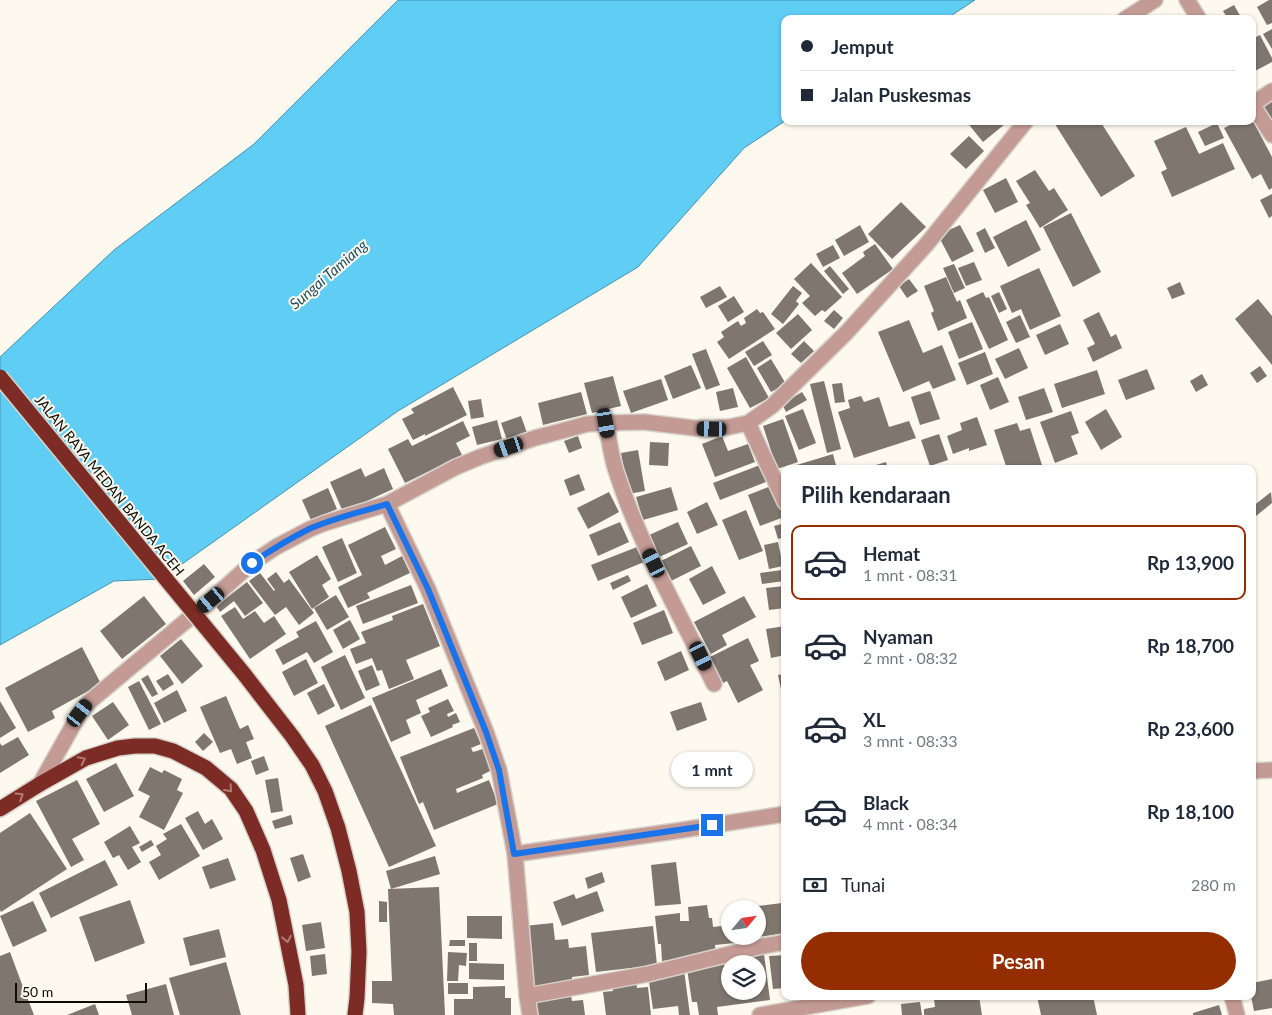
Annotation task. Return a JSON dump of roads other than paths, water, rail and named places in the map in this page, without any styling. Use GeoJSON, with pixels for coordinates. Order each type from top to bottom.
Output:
{"type":"FeatureCollection","features":[{"type":"Feature","properties":{"kind":"highway","name":"JALAN RAYA MEDAN BANDA ACEH"},"geometry":{"type":"LineString","coordinates":[[0,377],[244,674],[312,765],[325,791],[338,828],[357,912],[359,952],[355,1015]]}},
{"type":"Feature","properties":{"kind":"highway"},"geometry":{"type":"LineString","coordinates":[[0,809],[86,758],[118,748],[155,746],[173,751],[206,768],[231,789],[246,811],[263,850],[279,900],[296,984],[298,1015]]}},
{"type":"Feature","properties":{"kind":"street"},"geometry":{"type":"LineString","coordinates":[[1131,15],[1155,0]]}},
{"type":"Feature","properties":{"kind":"street"},"geometry":{"type":"LineString","coordinates":[[1187,0],[1196,15]]}},
{"type":"Feature","properties":{"kind":"street"},"geometry":{"type":"LineString","coordinates":[[1256,102],[1272,91]]}},
{"type":"Feature","properties":{"kind":"street"},"geometry":{"type":"LineString","coordinates":[[1256,109],[1272,135]]}},
{"type":"Feature","properties":{"kind":"street"},"geometry":{"type":"LineString","coordinates":[[40,784],[80,713],[89,702],[211,600],[252,563],[276,547],[310,529],[387,504],[480,457],[535,438],[587,424],[644,422],[712,429],[748,423],[772,406],[847,332],[926,245],[1023,125]]}},
{"type":"Feature","properties":{"kind":"street"},"geometry":{"type":"LineString","coordinates":[[606,423],[616,470],[639,530],[685,628],[714,684]]}},
{"type":"Feature","properties":{"kind":"street"},"geometry":{"type":"LineString","coordinates":[[748,423],[781,493]]}},
{"type":"Feature","properties":{"kind":"street"},"geometry":{"type":"LineString","coordinates":[[387,504],[428,589],[486,732],[499,770],[514,854],[530,1015]]}},
{"type":"Feature","properties":{"kind":"street"},"geometry":{"type":"LineString","coordinates":[[1256,771],[1272,770]]}},
{"type":"Feature","properties":{"kind":"street"},"geometry":{"type":"LineString","coordinates":[[514,854],[781,815]]}},
{"type":"Feature","properties":{"kind":"street"},"geometry":{"type":"LineString","coordinates":[[527,996],[648,974],[781,943]]}},
{"type":"Feature","properties":{"kind":"street"},"geometry":{"type":"LineString","coordinates":[[760,1015],[845,1000]]}},
{"type":"Feature","properties":{"kind":"street"},"geometry":{"type":"LineString","coordinates":[[1233,1000],[1237,1015]]}},
{"type":"Feature","properties":{"kind":"water","name":"Sungai Tamiang"},"geometry":{"type":"Polygon","coordinates":[[[398,0],[975,0],[952,15],[781,15],[781,124],[744,148],[638,267],[398,411],[161,579],[114,581],[0,645],[0,357],[114,250],[254,144],[398,0]]]}}]}
